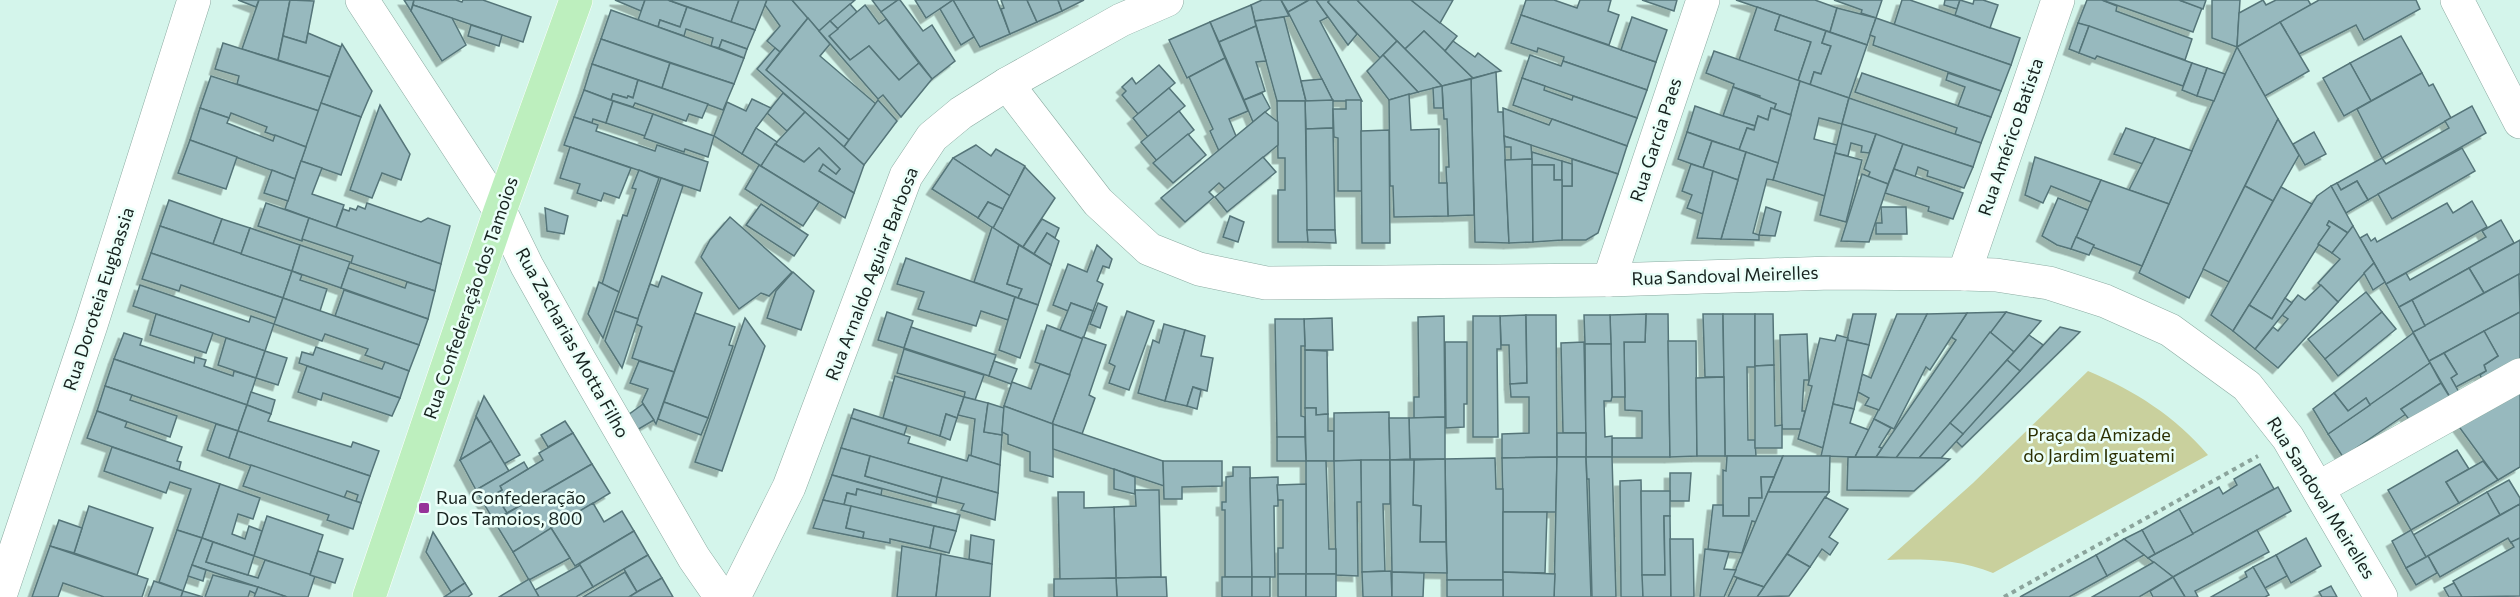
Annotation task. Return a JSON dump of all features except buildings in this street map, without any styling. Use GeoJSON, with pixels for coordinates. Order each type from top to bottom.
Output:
{"type":"FeatureCollection","features":[{"type":"Feature","properties":{"kind":"main road","name":"Rua Confederação dos Tamoios"},"geometry":{"type":"LineString","coordinates":[[369,597],[500,211],[576,0]]}},
{"type":"Feature","properties":{"kind":"street","name":"Rua Doroteia Eugbassia"},"geometry":{"type":"LineString","coordinates":[[0,596],[91,325],[194,0]]}},
{"type":"Feature","properties":{"kind":"street","name":"Rua Zacharias Motta Filho"},"geometry":{"type":"LineString","coordinates":[[362,0],[500,211],[526,266],[579,359],[694,558],[721,597]]}},
{"type":"Feature","properties":{"kind":"street","name":"Rua Arnaldo Aguiar Barbosa"},"geometry":{"type":"LineString","coordinates":[[734,597],[789,488],[906,176],[932,137],[961,113],[1007,84],[1121,20],[1167,0]]}},
{"type":"Feature","properties":{"kind":"street","name":"Rua Garcia Paes"},"geometry":{"type":"LineString","coordinates":[[1609,280],[1703,0]]}},
{"type":"Feature","properties":{"kind":"street","name":"Rua Américo Batista"},"geometry":{"type":"LineString","coordinates":[[1964,274],[2058,0]]}},
{"type":"Feature","properties":{"kind":"street"},"geometry":{"type":"LineString","coordinates":[[2457,0],[2520,122]]}},
{"type":"Feature","properties":{"kind":"street","name":"Rua Sandoval Meirelles"},"geometry":{"type":"LineString","coordinates":[[1007,84],[1098,202],[1149,249],[1199,269],[1266,283],[1609,280],[1831,273],[1964,274],[1996,275],[2049,283],[2105,301],[2170,330],[2247,386],[2288,438],[2381,597]]}},
{"type":"Feature","properties":{"kind":"street"},"geometry":{"type":"LineString","coordinates":[[2318,488],[2520,375]]}},
{"type":"Feature","properties":{"kind":"path"},"geometry":{"type":"LineString","coordinates":[[2004,597],[2288,438]]}},
{"type":"Feature","properties":{"kind":"green space","name":"Praça da Amizade do Jardim Iguatemi"},"geometry":{"type":"Polygon","coordinates":[[[2088,371],[2122,387],[2153,406],[2182,428],[2208,455],[1993,573],[1954,562],[1887,560],[1973,483],[2088,371]]]}},
{"type":"Feature","properties":{"kind":"place","name":"Rua Confederação Dos Tamoios, 800"},"geometry":{"type":"Point","coordinates":[424,508]}}]}
